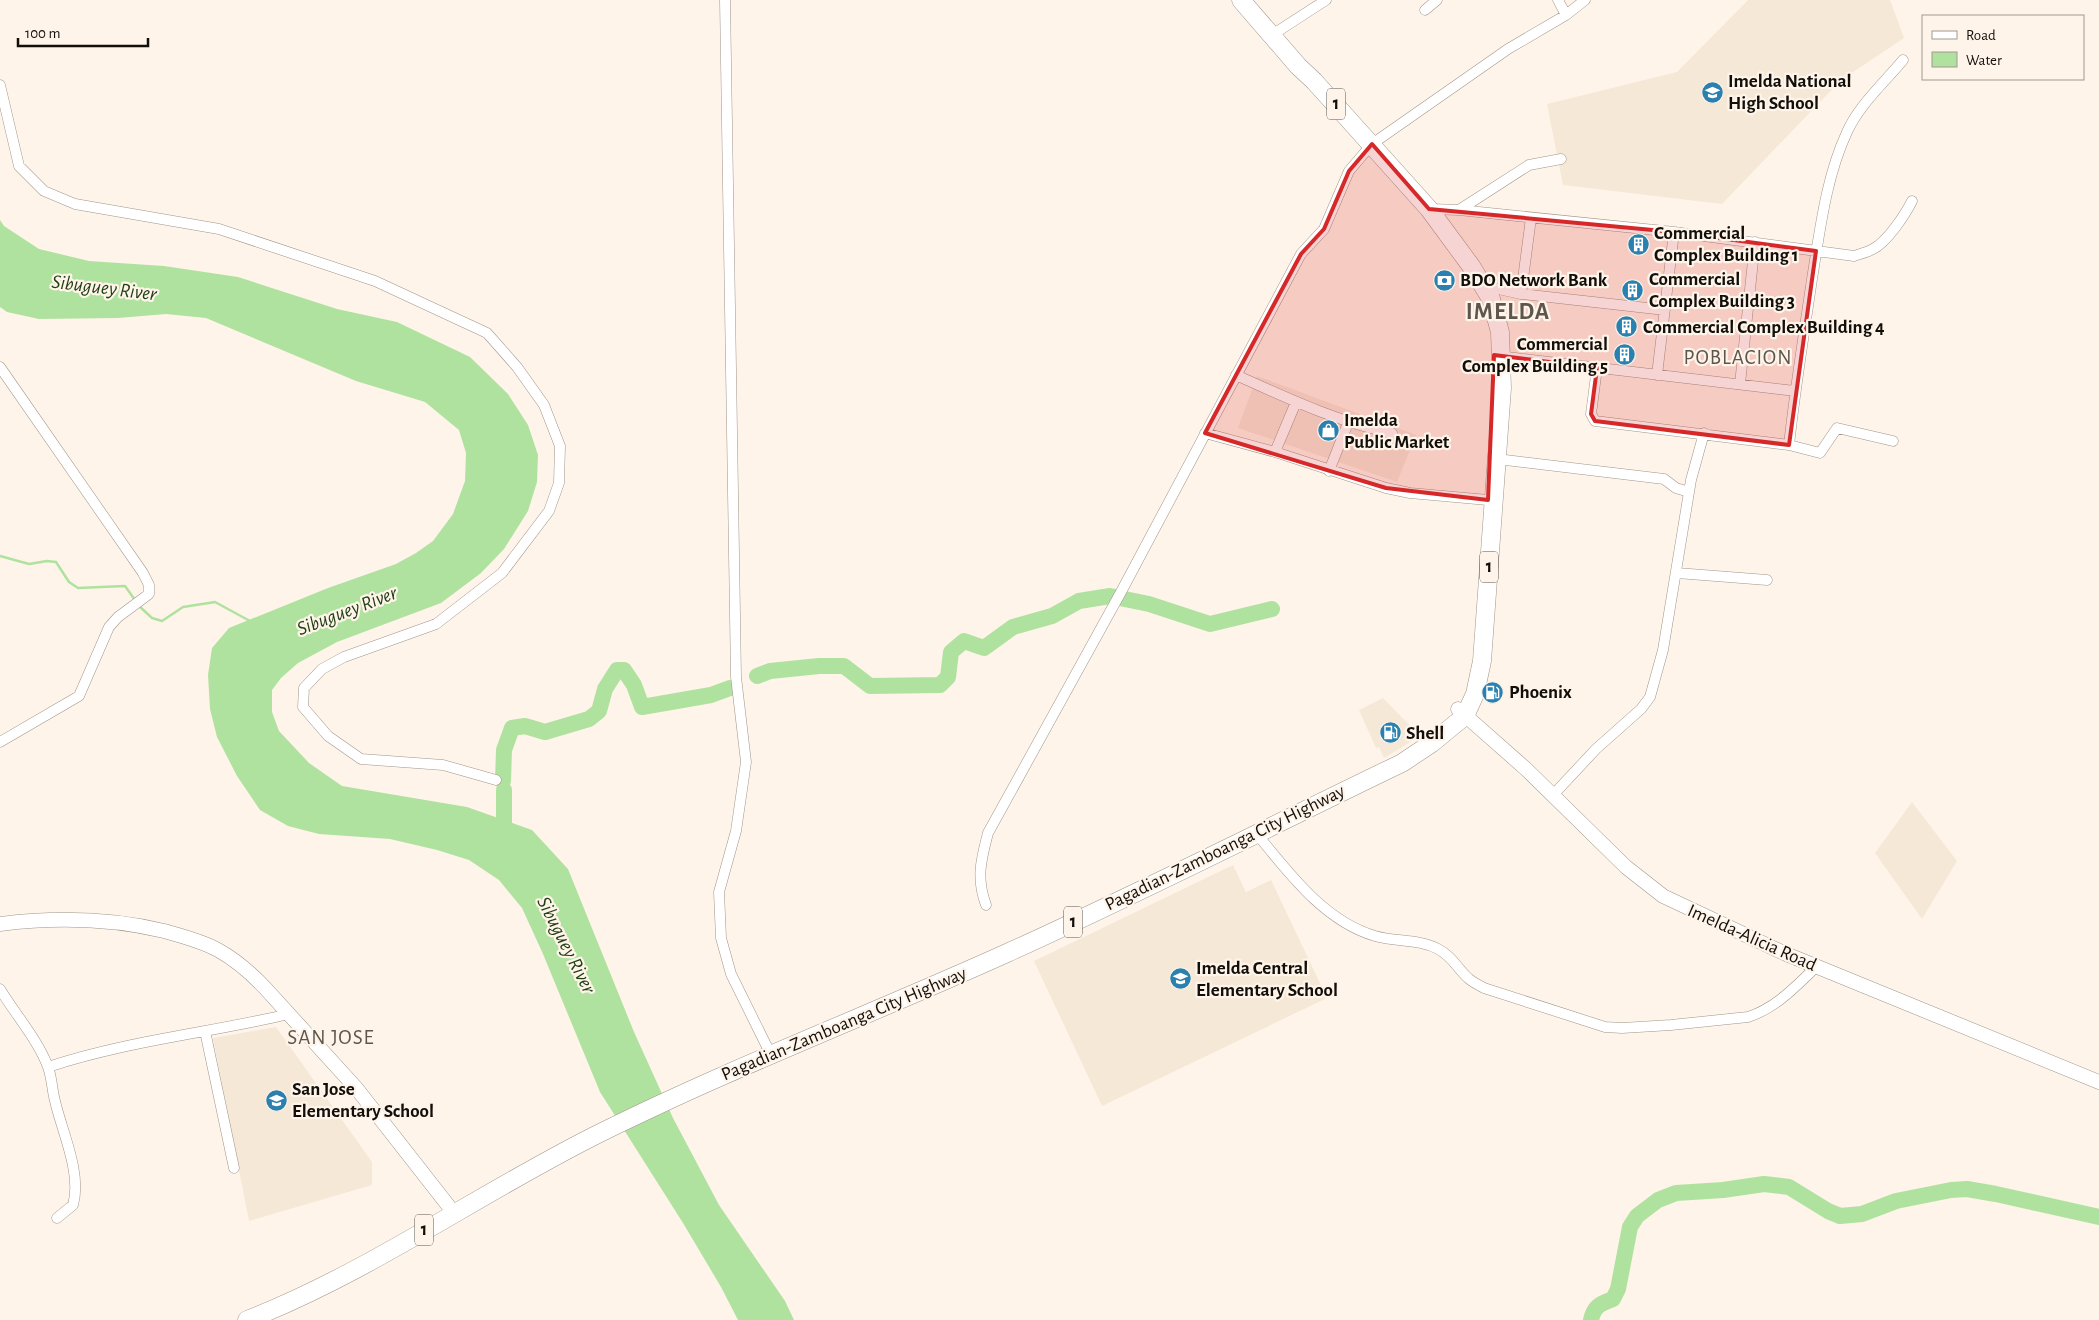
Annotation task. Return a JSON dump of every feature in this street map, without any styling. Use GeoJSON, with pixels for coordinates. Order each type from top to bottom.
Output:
{"type":"FeatureCollection","features":[{"type":"Feature","properties":{"kind":"highway","name":"Pagadian-Zamboanga City Highway"},"geometry":{"type":"LineString","coordinates":[[1241,0],[1298,66],[1314,81],[1425,211],[1485,286],[1491,299],[1500,332],[1479,630],[1475,664],[1461,712]]}},
{"type":"Feature","properties":{"kind":"highway","name":"Pagadian-Zamboanga City Highway"},"geometry":{"type":"LineString","coordinates":[[246,1320],[282,1306],[349,1274],[454,1212],[600,1133],[692,1090],[1010,952],[1402,762],[1443,733],[1475,694],[1482,661],[1502,388],[1498,356],[1482,301],[1470,277],[1425,211]]}},
{"type":"Feature","properties":{"kind":"main road","name":"Imelda-Alicia Road"},"geometry":{"type":"LineString","coordinates":[[1461,712],[1553,795],[1626,867],[1663,896],[1816,967],[2099,1082]]}},
{"type":"Feature","properties":{"kind":"main road"},"geometry":{"type":"LineString","coordinates":[[0,924],[43,920],[98,920],[131,923],[177,935],[209,946],[226,955],[253,975],[357,1089],[454,1212]]}},
{"type":"Feature","properties":{"kind":"street"},"geometry":{"type":"LineString","coordinates":[[725,0],[736,677],[746,762],[736,831],[719,892],[721,938],[731,974],[771,1056]]}},
{"type":"Feature","properties":{"kind":"street"},"geometry":{"type":"LineString","coordinates":[[1272,35],[1326,0]]}},
{"type":"Feature","properties":{"kind":"street"},"geometry":{"type":"LineString","coordinates":[[1425,10],[1437,0]]}},
{"type":"Feature","properties":{"kind":"street"},"geometry":{"type":"LineString","coordinates":[[1558,0],[1566,15]]}},
{"type":"Feature","properties":{"kind":"street"},"geometry":{"type":"LineString","coordinates":[[986,905],[980,889],[980,864],[988,833],[1121,592],[1301,254],[1324,229],[1349,171],[1369,147],[1508,49],[1566,15],[1585,0]]}},
{"type":"Feature","properties":{"kind":"street"},"geometry":{"type":"LineString","coordinates":[[1789,445],[1795,391],[1816,251],[1837,157],[1848,130],[1864,106],[1903,60]]}},
{"type":"Feature","properties":{"kind":"street"},"geometry":{"type":"LineString","coordinates":[[0,85],[19,166],[44,191],[75,204],[219,229],[375,282],[487,333],[517,367],[544,405],[560,446],[559,483],[549,511],[502,573],[436,624],[344,657],[322,669],[304,688],[304,706],[310,714],[328,736],[361,759],[443,765],[496,780]]}},
{"type":"Feature","properties":{"kind":"street"},"geometry":{"type":"LineString","coordinates":[[1459,210],[1529,165],[1561,159]]}},
{"type":"Feature","properties":{"kind":"street"},"geometry":{"type":"LineString","coordinates":[[1425,211],[1459,210],[1674,232],[1854,256],[1873,249],[1886,240],[1893,228],[1904,218],[1912,201]]}},
{"type":"Feature","properties":{"kind":"street"},"geometry":{"type":"LineString","coordinates":[[1521,294],[1531,218]]}},
{"type":"Feature","properties":{"kind":"street"},"geometry":{"type":"LineString","coordinates":[[1657,374],[1674,232]]}},
{"type":"Feature","properties":{"kind":"street"},"geometry":{"type":"LineString","coordinates":[[1740,384],[1755,242]]}},
{"type":"Feature","properties":{"kind":"street"},"geometry":{"type":"LineString","coordinates":[[1485,286],[1521,294],[1665,310]]}},
{"type":"Feature","properties":{"kind":"street"},"geometry":{"type":"LineString","coordinates":[[1498,356],[1795,391]]}},
{"type":"Feature","properties":{"kind":"street"},"geometry":{"type":"LineString","coordinates":[[0,367],[143,573],[149,585],[149,594],[118,617],[109,627],[78,696],[0,742]]}},
{"type":"Feature","properties":{"kind":"street"},"geometry":{"type":"LineString","coordinates":[[1598,368],[1591,414],[1595,421],[1789,445],[1820,453],[1838,428],[1893,441]]}},
{"type":"Feature","properties":{"kind":"street"},"geometry":{"type":"LineString","coordinates":[[1236,375],[1348,423],[1392,433]]}},
{"type":"Feature","properties":{"kind":"street"},"geometry":{"type":"LineString","coordinates":[[1275,452],[1296,402]]}},
{"type":"Feature","properties":{"kind":"street"},"geometry":{"type":"LineString","coordinates":[[1329,471],[1348,423]]}},
{"type":"Feature","properties":{"kind":"street"},"geometry":{"type":"LineString","coordinates":[[1205,433],[1275,452],[1370,484],[1402,491],[1488,500]]}},
{"type":"Feature","properties":{"kind":"street"},"geometry":{"type":"LineString","coordinates":[[1553,795],[1596,749],[1641,709],[1650,697],[1663,650],[1689,492],[1704,433]]}},
{"type":"Feature","properties":{"kind":"street"},"geometry":{"type":"LineString","coordinates":[[1497,459],[1664,479],[1676,488],[1689,492]]}},
{"type":"Feature","properties":{"kind":"street"},"geometry":{"type":"LineString","coordinates":[[1677,573],[1767,580]]}},
{"type":"Feature","properties":{"kind":"street"},"geometry":{"type":"LineString","coordinates":[[1256,834],[1325,909],[1340,921],[1376,936],[1436,948],[1448,954],[1469,978],[1484,988],[1595,1024],[1622,1028],[1679,1025],[1748,1017],[1758,1014],[1778,1002],[1816,967]]}},
{"type":"Feature","properties":{"kind":"street"},"geometry":{"type":"LineString","coordinates":[[0,989],[48,1067],[76,1186],[73,1204],[57,1218]]}},
{"type":"Feature","properties":{"kind":"street"},"geometry":{"type":"LineString","coordinates":[[48,1067],[163,1037],[239,1026],[289,1014]]}},
{"type":"Feature","properties":{"kind":"street"},"geometry":{"type":"LineString","coordinates":[[205,1031],[234,1168]]}},
{"type":"Feature","properties":{"kind":"highlighted area"},"geometry":{"type":"Polygon","coordinates":[[[1372,144],[1429,209],[1674,232],[1816,251],[1789,445],[1595,421],[1591,414],[1597,368],[1494,355],[1488,500],[1386,488],[1205,433],[1301,254],[1324,229],[1349,171],[1372,144]]]}},
{"type":"Feature","properties":{"kind":"shaded area","name":"Imelda National High School"},"geometry":{"type":"Polygon","coordinates":[[[1748,0],[1890,0],[1904,38],[1841,80],[1722,204],[1563,185],[1547,104],[1677,72],[1748,0]]]}},
{"type":"Feature","properties":{"kind":"shaded area","name":"Imelda Public Market"},"geometry":{"type":"Polygon","coordinates":[[[1257,376],[1416,435],[1397,482],[1238,428],[1257,376]]]}},
{"type":"Feature","properties":{"kind":"shaded area"},"geometry":{"type":"Polygon","coordinates":[[[1383,698],[1420,736],[1384,758],[1379,747],[1376,748],[1359,710],[1383,698]]]}},
{"type":"Feature","properties":{"kind":"shaded area"},"geometry":{"type":"Polygon","coordinates":[[[1912,802],[1957,861],[1922,919],[1875,853],[1912,802]]]}},
{"type":"Feature","properties":{"kind":"shaded area","name":"Imelda Central Elementary School"},"geometry":{"type":"Polygon","coordinates":[[[1233,865],[1246,892],[1271,880],[1327,998],[1102,1106],[1034,961],[1233,865]]]}},
{"type":"Feature","properties":{"kind":"shaded area","name":"San Jose Elementary School"},"geometry":{"type":"Polygon","coordinates":[[[276,1027],[372,1162],[372,1185],[249,1221],[213,1038],[276,1027]]]}},
{"type":"Feature","properties":{"kind":"water","name":"Sibuguey River"},"geometry":{"type":"Polygon","coordinates":[[[0,220],[4,226],[39,249],[89,261],[164,266],[238,277],[337,309],[397,322],[470,357],[508,394],[528,425],[538,455],[537,482],[528,511],[504,549],[481,573],[441,603],[337,642],[298,663],[281,678],[272,690],[272,712],[279,731],[309,763],[342,786],[467,807],[532,830],[568,869],[634,1032],[673,1118],[719,1205],[785,1301],[794,1320],[738,1320],[683,1223],[600,1092],[522,908],[499,880],[469,860],[437,850],[390,839],[319,834],[288,826],[260,810],[237,776],[217,737],[210,709],[208,675],[212,648],[229,628],[328,588],[396,564],[433,541],[453,514],[465,481],[466,453],[459,430],[425,402],[356,381],[206,318],[166,314],[118,318],[39,319],[7,312],[0,307],[0,220]]]}},
{"type":"Feature","properties":{"kind":"waterway"},"geometry":{"type":"LineString","coordinates":[[0,556],[29,564],[47,561],[56,562],[69,582],[78,588],[125,586],[135,600]]}},
{"type":"Feature","properties":{"kind":"waterway"},"geometry":{"type":"LineString","coordinates":[[757,676],[770,671],[819,666],[844,666],[870,686],[940,685],[948,677],[951,652],[964,641],[984,648],[1013,627],[1052,616],[1079,601],[1110,596],[1149,604],[1210,624],[1272,609]]}},
{"type":"Feature","properties":{"kind":"waterway"},"geometry":{"type":"LineString","coordinates":[[138,605],[152,618],[162,621],[183,607],[215,602],[250,621]]}},
{"type":"Feature","properties":{"kind":"waterway"},"geometry":{"type":"LineString","coordinates":[[503,781],[504,750],[512,728],[525,726],[545,732],[589,719],[599,711],[605,689],[617,670],[624,670],[634,685],[642,707],[711,695],[730,688]]}},
{"type":"Feature","properties":{"kind":"waterway"},"geometry":{"type":"LineString","coordinates":[[504,790],[504,842]]}},
{"type":"Feature","properties":{"kind":"waterway"},"geometry":{"type":"LineString","coordinates":[[1591,1320],[1596,1309],[1601,1304],[1613,1299],[1618,1289],[1630,1227],[1637,1216],[1658,1200],[1676,1193],[1723,1190],[1764,1184],[1789,1187],[1828,1211],[1840,1216],[1862,1214],[1896,1201],[1951,1190],[1967,1189],[2099,1217]]}},
{"type":"Feature","properties":{"kind":"place","name":"Imelda National High School"},"geometry":{"type":"Point","coordinates":[1712,92]}},
{"type":"Feature","properties":{"kind":"place","name":"Commercial Complex Building 1"},"geometry":{"type":"Point","coordinates":[1638,244]}},
{"type":"Feature","properties":{"kind":"place","name":"BDO Network Bank"},"geometry":{"type":"Point","coordinates":[1444,280]}},
{"type":"Feature","properties":{"kind":"place","name":"Commercial Complex Building 3"},"geometry":{"type":"Point","coordinates":[1633,290]}},
{"type":"Feature","properties":{"kind":"place","name":"Commercial Complex Building 4"},"geometry":{"type":"Point","coordinates":[1627,327]}},
{"type":"Feature","properties":{"kind":"place","name":"Commercial Complex Building 5"},"geometry":{"type":"Point","coordinates":[1624,355]}},
{"type":"Feature","properties":{"kind":"place","name":"Imelda Public Market"},"geometry":{"type":"Point","coordinates":[1328,431]}},
{"type":"Feature","properties":{"kind":"place","name":"Phoenix"},"geometry":{"type":"Point","coordinates":[1493,692]}},
{"type":"Feature","properties":{"kind":"place","name":"Shell"},"geometry":{"type":"Point","coordinates":[1390,733]}},
{"type":"Feature","properties":{"kind":"place","name":"Imelda Central Elementary School"},"geometry":{"type":"Point","coordinates":[1180,979]}},
{"type":"Feature","properties":{"kind":"place","name":"San Jose Elementary School"},"geometry":{"type":"Point","coordinates":[276,1100]}},
{"type":"Feature","properties":{"kind":"district","name":"IMELDA"},"geometry":{"type":"Point","coordinates":[1508,312]}},
{"type":"Feature","properties":{"kind":"district","name":"POBLACION"},"geometry":{"type":"Point","coordinates":[1738,357]}},
{"type":"Feature","properties":{"kind":"district","name":"SAN JOSE"},"geometry":{"type":"Point","coordinates":[331,1037]}}]}
